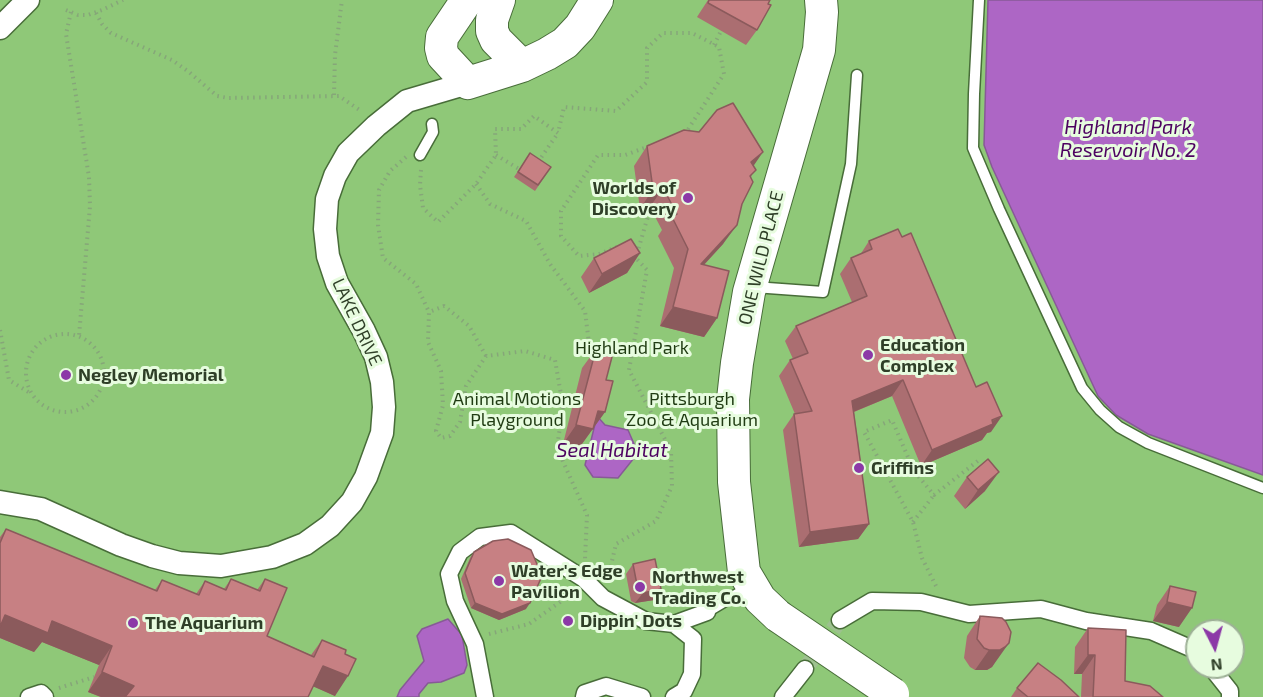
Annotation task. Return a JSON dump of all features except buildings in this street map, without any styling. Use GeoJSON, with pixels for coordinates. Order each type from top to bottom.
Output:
{"type":"FeatureCollection","features":[{"type":"Feature","properties":{"kind":"main road"},"geometry":{"type":"LineString","coordinates":[[467,0],[442,37],[441,48],[442,56],[468,83],[522,66],[565,43],[580,27],[597,0]]}},
{"type":"Feature","properties":{"kind":"main road"},"geometry":{"type":"LineString","coordinates":[[499,0],[492,20],[492,31],[496,40],[522,66]]}},
{"type":"Feature","properties":{"kind":"main road","name":"ONE WILD PLACE"},"geometry":{"type":"LineString","coordinates":[[821,0],[819,51],[750,287],[737,363],[733,399],[734,482],[741,555],[744,572],[760,599],[778,616],[896,695]]}},
{"type":"Feature","properties":{"kind":"street"},"geometry":{"type":"LineString","coordinates":[[0,28],[28,0]]}},
{"type":"Feature","properties":{"kind":"street","name":"LAKE DRIVE"},"geometry":{"type":"LineString","coordinates":[[0,502],[41,509],[121,545],[152,556],[180,562],[221,566],[272,557],[305,544],[330,526],[352,502],[366,477],[382,433],[384,407],[376,357],[337,283],[328,256],[325,228],[327,199],[335,176],[348,153],[376,126],[407,101],[468,83]]}},
{"type":"Feature","properties":{"kind":"street"},"geometry":{"type":"LineString","coordinates":[[485,697],[475,644],[455,601],[450,574],[460,552],[480,537],[511,533],[584,579],[603,598],[646,621],[675,624],[707,612]]}},
{"type":"Feature","properties":{"kind":"street"},"geometry":{"type":"LineString","coordinates":[[840,620],[872,601],[921,602],[969,614],[1041,609],[1086,621],[1151,631],[1185,646]]}},
{"type":"Feature","properties":{"kind":"street"},"geometry":{"type":"LineString","coordinates":[[674,697],[684,691],[692,674],[693,639],[675,624]]}},
{"type":"Feature","properties":{"kind":"street"},"geometry":{"type":"LineString","coordinates":[[783,697],[805,669]]}},
{"type":"Feature","properties":{"kind":"street"},"geometry":{"type":"LineString","coordinates":[[1220,679],[1230,691],[1230,697]]}},
{"type":"Feature","properties":{"kind":"street"},"geometry":{"type":"LineString","coordinates":[[584,697],[585,693],[606,686],[642,697]]}},
{"type":"Feature","properties":{"kind":"lane"},"geometry":{"type":"LineString","coordinates":[[979,0],[974,94],[974,148],[999,209],[1082,388],[1100,410],[1119,427],[1148,443],[1263,488]]}},
{"type":"Feature","properties":{"kind":"lane"},"geometry":{"type":"LineString","coordinates":[[750,287],[823,292],[851,164],[857,75]]}},
{"type":"Feature","properties":{"kind":"lane"},"geometry":{"type":"LineString","coordinates":[[420,155],[433,132],[432,124]]}},
{"type":"Feature","properties":{"kind":"lane"},"geometry":{"type":"LineString","coordinates":[[707,612],[752,585]]}},
{"type":"Feature","properties":{"kind":"path"},"geometry":{"type":"LineString","coordinates":[[79,336],[90,196],[66,34],[69,11],[78,15],[96,13],[123,0]]}},
{"type":"Feature","properties":{"kind":"path"},"geometry":{"type":"LineString","coordinates":[[334,96],[335,55],[342,0]]}},
{"type":"Feature","properties":{"kind":"path"},"geometry":{"type":"LineString","coordinates":[[96,13],[111,33],[172,60],[217,96],[228,98],[334,96],[345,98],[376,126]]}},
{"type":"Feature","properties":{"kind":"path"},"geometry":{"type":"LineString","coordinates":[[714,45],[721,31]]}},
{"type":"Feature","properties":{"kind":"path"},"geometry":{"type":"LineString","coordinates":[[536,167],[558,133],[564,106],[616,111],[647,82],[647,48],[663,33],[692,33],[719,47],[724,75],[685,134],[676,137]]}},
{"type":"Feature","properties":{"kind":"path"},"geometry":{"type":"LineString","coordinates":[[483,635],[529,624],[560,602],[584,579],[587,514],[557,448],[563,406],[555,360],[525,351],[486,356],[466,386],[460,422],[450,436],[441,438],[436,431],[443,405],[441,371],[428,342],[429,312],[416,284],[383,258],[378,225],[380,190],[390,171],[404,157],[420,155],[423,208],[438,222],[476,184],[496,155],[495,129],[520,129],[534,116],[558,133]]}},
{"type":"Feature","properties":{"kind":"path"},"geometry":{"type":"LineString","coordinates":[[623,244],[599,254],[579,256],[561,236],[561,212],[598,155],[626,155],[657,144]]}},
{"type":"Feature","properties":{"kind":"path"},"geometry":{"type":"LineString","coordinates":[[496,155],[530,175]]}},
{"type":"Feature","properties":{"kind":"path"},"geometry":{"type":"LineString","coordinates":[[476,184],[490,204],[526,221],[550,264],[585,311],[591,360],[588,370]]}},
{"type":"Feature","properties":{"kind":"path"},"geometry":{"type":"LineString","coordinates":[[636,258],[650,209]]}},
{"type":"Feature","properties":{"kind":"path"},"geometry":{"type":"LineString","coordinates":[[603,598],[616,544],[656,521],[672,486],[671,451],[628,370],[647,270],[629,251]]}},
{"type":"Feature","properties":{"kind":"path"},"geometry":{"type":"LineString","coordinates":[[429,312],[444,306],[469,326],[486,356]]}},
{"type":"Feature","properties":{"kind":"path"},"geometry":{"type":"LineString","coordinates":[[0,330],[9,380],[31,393],[51,410],[64,412],[83,407],[97,394],[103,383],[102,358],[95,347],[79,336],[61,333],[48,337],[37,344],[29,355],[25,368],[26,381],[31,393]]}},
{"type":"Feature","properties":{"kind":"path"},"geometry":{"type":"LineString","coordinates":[[934,495],[914,471],[892,420],[864,432],[914,522],[922,558],[936,586],[969,614]]}},
{"type":"Feature","properties":{"kind":"path"},"geometry":{"type":"LineString","coordinates":[[557,448],[564,439]]}},
{"type":"Feature","properties":{"kind":"path"},"geometry":{"type":"LineString","coordinates":[[914,522],[934,495],[979,460]]}},
{"type":"Feature","properties":{"kind":"path"},"geometry":{"type":"LineString","coordinates":[[38,696],[94,676]]}},
{"type":"Feature","properties":{"kind":"green space","name":"Highland Park"},"geometry":{"type":"Polygon","coordinates":[[[0,0],[1263,0],[1263,697],[0,697],[0,0]]]}},
{"type":"Feature","properties":{"kind":"water","name":"Highland Park Reservoir No. 2"},"geometry":{"type":"Polygon","coordinates":[[[988,0],[1263,0],[1263,475],[1148,434],[1116,415],[1098,396],[992,167],[984,145],[988,0]]]}},
{"type":"Feature","properties":{"kind":"water","name":"Seal Habitat"},"geometry":{"type":"Polygon","coordinates":[[[597,416],[605,425],[628,430],[638,453],[618,478],[593,477],[585,465],[597,416]]]}},
{"type":"Feature","properties":{"kind":"water"},"geometry":{"type":"Polygon","coordinates":[[[448,619],[462,635],[467,665],[464,673],[441,682],[428,683],[419,697],[397,697],[400,690],[424,661],[417,636],[422,629],[448,619]]]}},
{"type":"Feature","properties":{"kind":"tunnel"},"geometry":{"type":"LineString","coordinates":[[805,669],[840,620]]}},
{"type":"Feature","properties":{"kind":"place","name":"Worlds of Discovery"},"geometry":{"type":"Point","coordinates":[688,198]}},
{"type":"Feature","properties":{"kind":"place","name":"Education Complex"},"geometry":{"type":"Point","coordinates":[868,355]}},
{"type":"Feature","properties":{"kind":"place","name":"Negley Memorial"},"geometry":{"type":"Point","coordinates":[66,375]}},
{"type":"Feature","properties":{"kind":"place","name":"Griffins"},"geometry":{"type":"Point","coordinates":[859,468]}},
{"type":"Feature","properties":{"kind":"place","name":"Water's Edge Pavilion"},"geometry":{"type":"Point","coordinates":[499,581]}},
{"type":"Feature","properties":{"kind":"place","name":"Northwest Trading Co."},"geometry":{"type":"Point","coordinates":[640,587]}},
{"type":"Feature","properties":{"kind":"place","name":"Dippin' Dots"},"geometry":{"type":"Point","coordinates":[568,621]}},
{"type":"Feature","properties":{"kind":"place","name":"The Aquarium"},"geometry":{"type":"Point","coordinates":[133,623]}},
{"type":"Feature","properties":{"kind":"park label","name":"Animal Motions Playground"},"geometry":{"type":"Point","coordinates":[517,409]}},
{"type":"Feature","properties":{"kind":"park label","name":"Pittsburgh Zoo & Aquarium"},"geometry":{"type":"Point","coordinates":[692,409]}}]}
